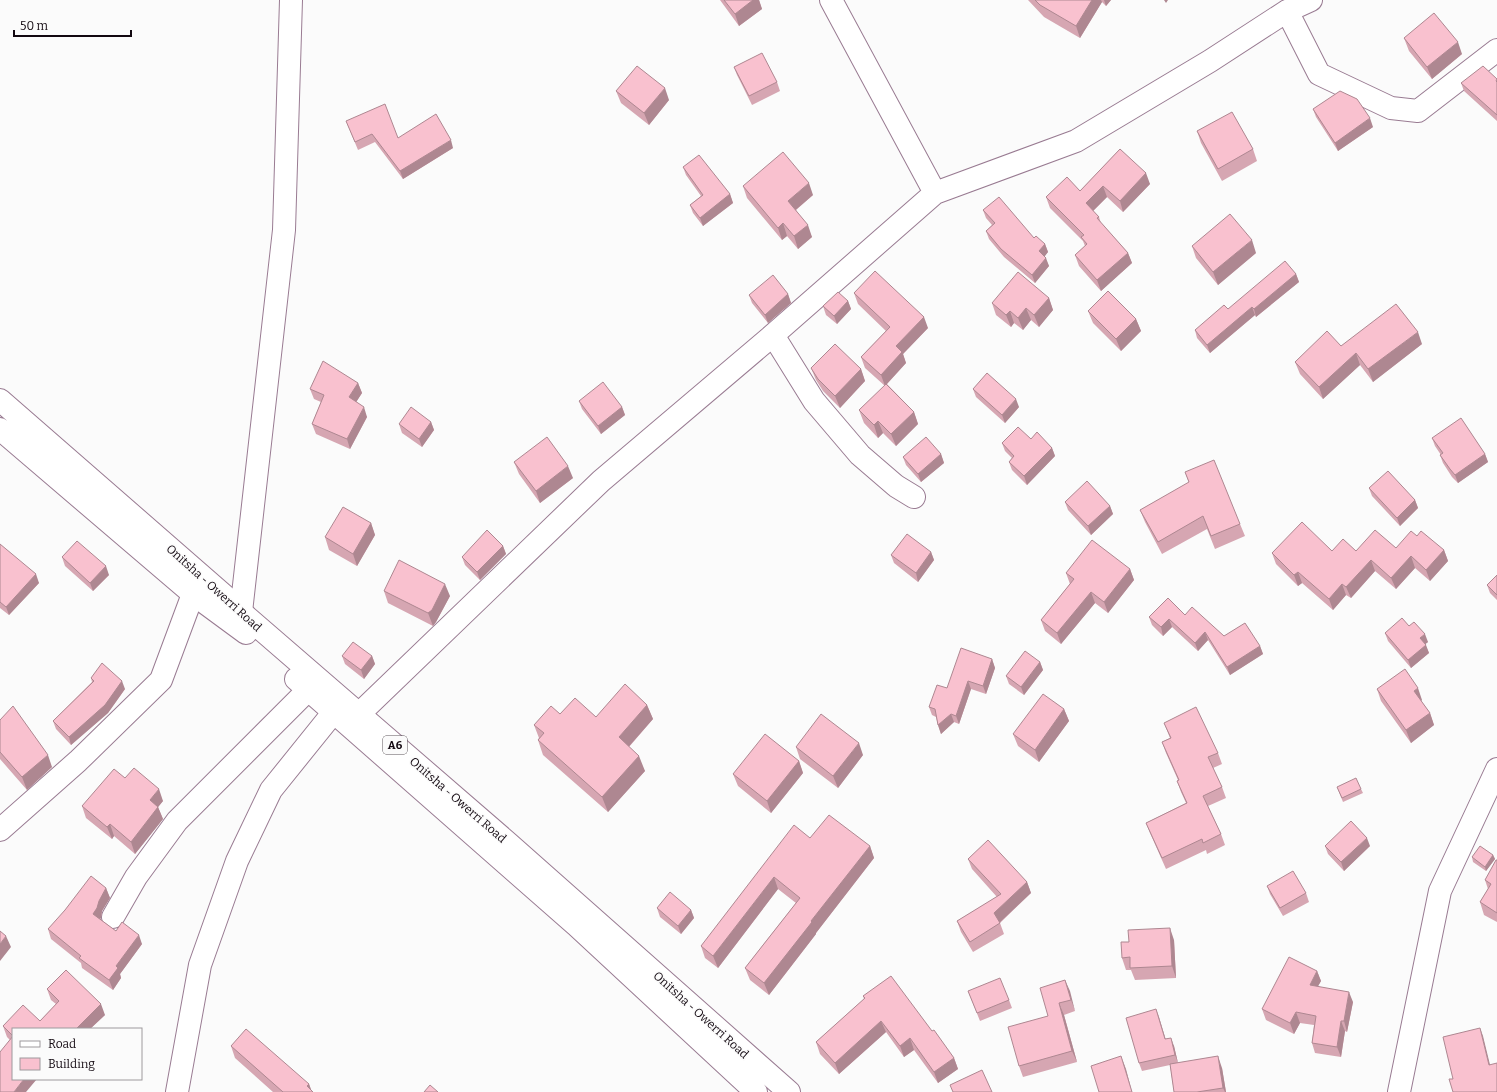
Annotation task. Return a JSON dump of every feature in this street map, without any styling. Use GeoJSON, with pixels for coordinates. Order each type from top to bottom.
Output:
{"type":"FeatureCollection","features":[{"type":"Feature","properties":{"kind":"main road"},"geometry":{"type":"LineString","coordinates":[[241,612],[284,230],[291,0]]}},
{"type":"Feature","properties":{"kind":"main road"},"geometry":{"type":"LineString","coordinates":[[831,0],[935,193]]}},
{"type":"Feature","properties":{"kind":"main road"},"geometry":{"type":"LineString","coordinates":[[359,714],[601,481],[773,335],[935,193],[1076,140],[1210,61],[1287,11],[1311,0]]}},
{"type":"Feature","properties":{"kind":"main road"},"geometry":{"type":"LineString","coordinates":[[1287,11],[1319,74],[1391,108],[1418,111],[1497,50]]}},
{"type":"Feature","properties":{"kind":"main road"},"geometry":{"type":"LineString","coordinates":[[773,335],[814,401],[860,455],[896,486],[914,497]]}},
{"type":"Feature","properties":{"kind":"main road","name":"Onitsha - Owerri Road"},"geometry":{"type":"LineString","coordinates":[[0,400],[789,1092]]}},
{"type":"Feature","properties":{"kind":"main road","name":"Onitsha - Owerri Road"},"geometry":{"type":"LineString","coordinates":[[0,429],[194,594],[244,631],[333,713],[576,925],[756,1092]]}},
{"type":"Feature","properties":{"kind":"main road"},"geometry":{"type":"LineString","coordinates":[[0,830],[78,761],[161,680],[194,594]]}},
{"type":"Feature","properties":{"kind":"main road"},"geometry":{"type":"LineString","coordinates":[[113,917],[136,877],[177,821],[308,690]]}},
{"type":"Feature","properties":{"kind":"main road"},"geometry":{"type":"LineString","coordinates":[[177,1092],[200,965],[237,861],[271,790],[333,713]]}},
{"type":"Feature","properties":{"kind":"main road"},"geometry":{"type":"LineString","coordinates":[[1399,1092],[1440,891],[1497,769]]}},
{"type":"Feature","properties":{"kind":"building"},"geometry":{"type":"Polygon","coordinates":[[[724,0],[753,0],[735,14],[724,0]]]}},
{"type":"Feature","properties":{"kind":"building"},"geometry":{"type":"Polygon","coordinates":[[[1035,0],[1092,0],[1076,26],[1040,5],[1035,0]]]}},
{"type":"Feature","properties":{"kind":"building"},"geometry":{"type":"Polygon","coordinates":[[[1434,13],[1458,42],[1427,67],[1404,38],[1434,13]]]}},
{"type":"Feature","properties":{"kind":"building"},"geometry":{"type":"Polygon","coordinates":[[[762,53],[777,82],[749,96],[734,67],[762,53]]]}},
{"type":"Feature","properties":{"kind":"building"},"geometry":{"type":"Polygon","coordinates":[[[637,66],[665,88],[644,113],[616,91],[637,66]]]}},
{"type":"Feature","properties":{"kind":"building"},"geometry":{"type":"Polygon","coordinates":[[[1483,66],[1497,79],[1497,115],[1461,83],[1483,66]]]}},
{"type":"Feature","properties":{"kind":"building"},"geometry":{"type":"Polygon","coordinates":[[[1340,91],[1357,99],[1370,118],[1335,143],[1313,109],[1340,91]]]}},
{"type":"Feature","properties":{"kind":"building"},"geometry":{"type":"Polygon","coordinates":[[[385,104],[398,138],[436,114],[451,140],[400,171],[372,134],[355,142],[346,121],[385,104]]]}},
{"type":"Feature","properties":{"kind":"building"},"geometry":{"type":"Polygon","coordinates":[[[1232,112],[1253,149],[1218,169],[1197,131],[1232,112]]]}},
{"type":"Feature","properties":{"kind":"building"},"geometry":{"type":"Polygon","coordinates":[[[1120,149],[1146,173],[1120,201],[1103,186],[1086,203],[1099,217],[1097,218],[1128,253],[1097,280],[1075,255],[1087,244],[1081,237],[1084,235],[1046,197],[1067,177],[1080,191],[1120,149]]]}},
{"type":"Feature","properties":{"kind":"building"},"geometry":{"type":"Polygon","coordinates":[[[783,152],[809,183],[788,201],[808,225],[794,236],[783,223],[778,228],[743,186],[783,152]]]}},
{"type":"Feature","properties":{"kind":"building"},"geometry":{"type":"Polygon","coordinates":[[[699,155],[730,194],[700,218],[690,205],[703,195],[683,167],[699,155]]]}},
{"type":"Feature","properties":{"kind":"building"},"geometry":{"type":"Polygon","coordinates":[[[999,197],[1034,238],[1036,236],[1045,244],[1039,251],[1046,258],[1032,275],[1001,249],[986,231],[995,223],[983,210],[999,197]]]}},
{"type":"Feature","properties":{"kind":"building"},"geometry":{"type":"Polygon","coordinates":[[[1230,214],[1252,240],[1213,272],[1192,246],[1230,214]]]}},
{"type":"Feature","properties":{"kind":"building"},"geometry":{"type":"Polygon","coordinates":[[[1285,261],[1296,274],[1254,309],[1252,307],[1207,345],[1195,330],[1224,305],[1228,309],[1285,261]]]}},
{"type":"Feature","properties":{"kind":"building"},"geometry":{"type":"Polygon","coordinates":[[[875,271],[924,317],[896,346],[902,352],[881,375],[861,357],[890,327],[854,293],[875,271]]]}},
{"type":"Feature","properties":{"kind":"building"},"geometry":{"type":"Polygon","coordinates":[[[1018,272],[1049,298],[1034,315],[1026,308],[1018,318],[1010,311],[1006,315],[992,303],[1018,272]]]}},
{"type":"Feature","properties":{"kind":"building"},"geometry":{"type":"Polygon","coordinates":[[[773,275],[788,294],[765,315],[749,295],[773,275]]]}},
{"type":"Feature","properties":{"kind":"building"},"geometry":{"type":"Polygon","coordinates":[[[1108,291],[1136,319],[1116,339],[1088,311],[1108,291]]]}},
{"type":"Feature","properties":{"kind":"building"},"geometry":{"type":"Polygon","coordinates":[[[838,292],[848,301],[834,316],[823,306],[838,292]]]}},
{"type":"Feature","properties":{"kind":"building"},"geometry":{"type":"Polygon","coordinates":[[[1396,304],[1418,332],[1368,369],[1356,353],[1319,387],[1295,362],[1327,331],[1341,346],[1396,304]]]}},
{"type":"Feature","properties":{"kind":"building"},"geometry":{"type":"Polygon","coordinates":[[[835,344],[861,369],[835,396],[818,379],[811,368],[835,344]]]}},
{"type":"Feature","properties":{"kind":"building"},"geometry":{"type":"Polygon","coordinates":[[[323,361],[358,383],[349,397],[364,407],[347,439],[312,424],[324,395],[310,389],[323,361]]]}},
{"type":"Feature","properties":{"kind":"building"},"geometry":{"type":"Polygon","coordinates":[[[987,373],[1016,399],[1002,415],[973,389],[987,373]]]}},
{"type":"Feature","properties":{"kind":"building"},"geometry":{"type":"Polygon","coordinates":[[[603,382],[622,407],[598,426],[579,401],[603,382]]]}},
{"type":"Feature","properties":{"kind":"building"},"geometry":{"type":"Polygon","coordinates":[[[886,384],[914,412],[891,434],[878,421],[874,425],[859,410],[886,384]]]}},
{"type":"Feature","properties":{"kind":"building"},"geometry":{"type":"Polygon","coordinates":[[[411,407],[431,422],[419,439],[399,424],[411,407]]]}},
{"type":"Feature","properties":{"kind":"building"},"geometry":{"type":"Polygon","coordinates":[[[1461,418],[1485,454],[1455,475],[1440,455],[1443,453],[1432,438],[1461,418]]]}},
{"type":"Feature","properties":{"kind":"building"},"geometry":{"type":"Polygon","coordinates":[[[1018,427],[1031,439],[1037,432],[1052,448],[1024,476],[1009,462],[1014,456],[1002,443],[1018,427]]]}},
{"type":"Feature","properties":{"kind":"building"},"geometry":{"type":"Polygon","coordinates":[[[547,437],[568,466],[536,491],[514,462],[547,437]]]}},
{"type":"Feature","properties":{"kind":"building"},"geometry":{"type":"Polygon","coordinates":[[[926,437],[941,454],[918,474],[903,457],[926,437]]]}},
{"type":"Feature","properties":{"kind":"building"},"geometry":{"type":"Polygon","coordinates":[[[1214,460],[1240,524],[1211,536],[1203,516],[1158,542],[1140,510],[1189,482],[1185,472],[1214,460]]]}},
{"type":"Feature","properties":{"kind":"building"},"geometry":{"type":"Polygon","coordinates":[[[1388,471],[1415,500],[1397,518],[1369,488],[1388,471]]]}},
{"type":"Feature","properties":{"kind":"building"},"geometry":{"type":"Polygon","coordinates":[[[1087,481],[1110,506],[1088,526],[1065,502],[1087,481]]]}},
{"type":"Feature","properties":{"kind":"building"},"geometry":{"type":"Polygon","coordinates":[[[343,507],[371,523],[353,554],[325,537],[343,507]]]}},
{"type":"Feature","properties":{"kind":"building"},"geometry":{"type":"Polygon","coordinates":[[[1302,522],[1332,551],[1343,539],[1356,551],[1375,530],[1396,548],[1411,531],[1417,536],[1421,531],[1444,550],[1426,570],[1411,556],[1391,578],[1371,560],[1346,587],[1342,584],[1329,599],[1298,572],[1294,575],[1272,553],[1302,522]]]}},
{"type":"Feature","properties":{"kind":"building"},"geometry":{"type":"Polygon","coordinates":[[[487,530],[503,546],[477,572],[462,557],[487,530]]]}},
{"type":"Feature","properties":{"kind":"building"},"geometry":{"type":"Polygon","coordinates":[[[907,534],[931,552],[916,573],[891,555],[907,534]]]}},
{"type":"Feature","properties":{"kind":"building"},"geometry":{"type":"Polygon","coordinates":[[[1092,540],[1130,569],[1104,602],[1091,592],[1057,633],[1041,620],[1074,579],[1066,573],[1092,540]]]}},
{"type":"Feature","properties":{"kind":"building"},"geometry":{"type":"Polygon","coordinates":[[[77,541],[106,566],[90,583],[62,557],[77,541]]]}},
{"type":"Feature","properties":{"kind":"building"},"geometry":{"type":"Polygon","coordinates":[[[0,544],[36,574],[6,607],[0,602],[0,544]]]}},
{"type":"Feature","properties":{"kind":"building"},"geometry":{"type":"Polygon","coordinates":[[[399,560],[445,584],[432,610],[428,613],[384,591],[399,560]]]}},
{"type":"Feature","properties":{"kind":"building"},"geometry":{"type":"Polygon","coordinates":[[[1497,575],[1497,595],[1487,585],[1497,575]]]}},
{"type":"Feature","properties":{"kind":"building"},"geometry":{"type":"Polygon","coordinates":[[[1168,598],[1185,615],[1192,607],[1224,636],[1245,623],[1260,646],[1227,667],[1205,632],[1195,643],[1169,619],[1161,627],[1149,617],[1168,598]]]}},
{"type":"Feature","properties":{"kind":"building"},"geometry":{"type":"Polygon","coordinates":[[[1402,618],[1409,626],[1414,622],[1425,634],[1420,638],[1426,645],[1408,660],[1385,633],[1402,618]]]}},
{"type":"Feature","properties":{"kind":"building"},"geometry":{"type":"Polygon","coordinates":[[[353,642],[372,656],[361,670],[342,656],[353,642]]]}},
{"type":"Feature","properties":{"kind":"building"},"geometry":{"type":"Polygon","coordinates":[[[961,648],[992,659],[983,686],[968,681],[956,716],[951,714],[938,725],[935,709],[929,707],[937,685],[947,688],[961,648]]]}},
{"type":"Feature","properties":{"kind":"building"},"geometry":{"type":"Polygon","coordinates":[[[1025,651],[1040,662],[1021,687],[1006,676],[1025,651]]]}},
{"type":"Feature","properties":{"kind":"building"},"geometry":{"type":"Polygon","coordinates":[[[102,663],[122,681],[105,705],[69,737],[53,721],[94,681],[91,678],[102,663]]]}},
{"type":"Feature","properties":{"kind":"building"},"geometry":{"type":"Polygon","coordinates":[[[1405,669],[1418,688],[1414,691],[1430,713],[1406,730],[1377,689],[1405,669]]]}},
{"type":"Feature","properties":{"kind":"building"},"geometry":{"type":"Polygon","coordinates":[[[625,684],[647,705],[619,737],[639,756],[602,797],[538,740],[544,733],[534,725],[551,706],[560,714],[575,698],[596,717],[625,684]]]}},
{"type":"Feature","properties":{"kind":"building"},"geometry":{"type":"Polygon","coordinates":[[[1043,694],[1064,709],[1035,750],[1013,734],[1043,694]]]}},
{"type":"Feature","properties":{"kind":"building"},"geometry":{"type":"Polygon","coordinates":[[[13,706],[48,755],[22,777],[0,752],[0,720],[13,706]]]}},
{"type":"Feature","properties":{"kind":"building"},"geometry":{"type":"Polygon","coordinates":[[[1196,707],[1218,753],[1208,757],[1222,787],[1203,796],[1221,834],[1203,843],[1202,839],[1162,858],[1146,823],[1187,803],[1177,781],[1179,780],[1162,742],[1171,738],[1164,723],[1196,707]]]}},
{"type":"Feature","properties":{"kind":"building"},"geometry":{"type":"Polygon","coordinates":[[[821,714],[859,743],[833,776],[796,747],[821,714]]]}},
{"type":"Feature","properties":{"kind":"building"},"geometry":{"type":"Polygon","coordinates":[[[765,734],[799,761],[767,801],[733,774],[765,734]]]}},
{"type":"Feature","properties":{"kind":"building"},"geometry":{"type":"Polygon","coordinates":[[[134,768],[159,789],[150,800],[158,807],[131,842],[110,824],[107,827],[82,806],[114,769],[125,778],[134,768]]]}},
{"type":"Feature","properties":{"kind":"building"},"geometry":{"type":"Polygon","coordinates":[[[1356,778],[1361,789],[1342,798],[1337,787],[1356,778]]]}},
{"type":"Feature","properties":{"kind":"building"},"geometry":{"type":"Polygon","coordinates":[[[829,815],[870,846],[764,983],[745,968],[800,898],[774,877],[713,956],[701,946],[794,825],[810,838],[829,815]]]}},
{"type":"Feature","properties":{"kind":"building"},"geometry":{"type":"Polygon","coordinates":[[[1351,821],[1367,838],[1341,862],[1325,846],[1351,821]]]}},
{"type":"Feature","properties":{"kind":"building"},"geometry":{"type":"Polygon","coordinates":[[[988,840],[1027,882],[994,913],[1000,923],[970,942],[957,921],[1001,894],[968,859],[988,840]]]}},
{"type":"Feature","properties":{"kind":"building"},"geometry":{"type":"Polygon","coordinates":[[[1480,846],[1493,855],[1485,867],[1472,857],[1480,846]]]}},
{"type":"Feature","properties":{"kind":"building"},"geometry":{"type":"Polygon","coordinates":[[[1496,860],[1497,913],[1480,902],[1491,884],[1485,880],[1496,860]]]}},
{"type":"Feature","properties":{"kind":"building"},"geometry":{"type":"Polygon","coordinates":[[[1293,871],[1306,893],[1280,908],[1267,886],[1293,871]]]}},
{"type":"Feature","properties":{"kind":"building"},"geometry":{"type":"Polygon","coordinates":[[[91,876],[106,888],[93,914],[116,931],[122,922],[139,935],[116,966],[118,968],[109,980],[79,958],[81,956],[48,929],[65,910],[91,876]]]}},
{"type":"Feature","properties":{"kind":"building"},"geometry":{"type":"Polygon","coordinates":[[[670,892],[691,910],[678,926],[657,908],[670,892]]]}},
{"type":"Feature","properties":{"kind":"building"},"geometry":{"type":"Polygon","coordinates":[[[1170,928],[1172,966],[1130,968],[1130,957],[1122,958],[1121,942],[1129,942],[1128,930],[1170,928]]]}},
{"type":"Feature","properties":{"kind":"building"},"geometry":{"type":"Polygon","coordinates":[[[0,931],[6,936],[0,944],[0,931]]]}},
{"type":"Feature","properties":{"kind":"building"},"geometry":{"type":"Polygon","coordinates":[[[1289,957],[1317,971],[1310,985],[1349,992],[1344,1021],[1341,1021],[1337,1047],[1312,1043],[1316,1016],[1296,1012],[1290,1023],[1262,1009],[1289,957]]]}},
{"type":"Feature","properties":{"kind":"building"},"geometry":{"type":"Polygon","coordinates":[[[66,970],[101,1004],[77,1028],[12,1028],[12,1035],[3,1026],[23,1005],[40,1021],[59,1001],[47,989],[66,970]]]}},
{"type":"Feature","properties":{"kind":"building"},"geometry":{"type":"Polygon","coordinates":[[[891,976],[954,1058],[934,1072],[910,1038],[900,1046],[881,1021],[835,1063],[816,1042],[865,998],[863,996],[891,976]]]}},
{"type":"Feature","properties":{"kind":"building"},"geometry":{"type":"Polygon","coordinates":[[[1000,978],[1009,1000],[977,1013],[968,991],[1000,978]]]}},
{"type":"Feature","properties":{"kind":"building"},"geometry":{"type":"Polygon","coordinates":[[[1065,980],[1071,1000],[1059,1003],[1072,1051],[1019,1066],[1008,1027],[1048,1016],[1040,988],[1065,980]]]}},
{"type":"Feature","properties":{"kind":"building"},"geometry":{"type":"Polygon","coordinates":[[[1156,1009],[1165,1039],[1171,1038],[1175,1055],[1139,1063],[1126,1018],[1156,1009]]]}},
{"type":"Feature","properties":{"kind":"building"},"geometry":{"type":"Polygon","coordinates":[[[1480,1028],[1489,1065],[1497,1063],[1497,1092],[1453,1092],[1449,1079],[1453,1079],[1443,1037],[1480,1028]]]}},
{"type":"Feature","properties":{"kind":"building"},"geometry":{"type":"Polygon","coordinates":[[[246,1029],[309,1084],[307,1086],[313,1092],[283,1092],[231,1046],[246,1029]]]}},
{"type":"Feature","properties":{"kind":"building"},"geometry":{"type":"Polygon","coordinates":[[[12,1037],[12,1080],[23,1080],[14,1092],[0,1092],[0,1052],[12,1037]]]}},
{"type":"Feature","properties":{"kind":"building"},"geometry":{"type":"Polygon","coordinates":[[[1121,1056],[1132,1092],[1099,1092],[1091,1066],[1121,1056]]]}},
{"type":"Feature","properties":{"kind":"building"},"geometry":{"type":"Polygon","coordinates":[[[1218,1056],[1223,1088],[1197,1092],[1174,1092],[1170,1064],[1218,1056]]]}},
{"type":"Feature","properties":{"kind":"building"},"geometry":{"type":"Polygon","coordinates":[[[982,1070],[992,1092],[953,1092],[950,1085],[982,1070]]]}},
{"type":"Feature","properties":{"kind":"building"},"geometry":{"type":"Polygon","coordinates":[[[430,1085],[438,1092],[424,1092],[430,1085]]]}}]}
